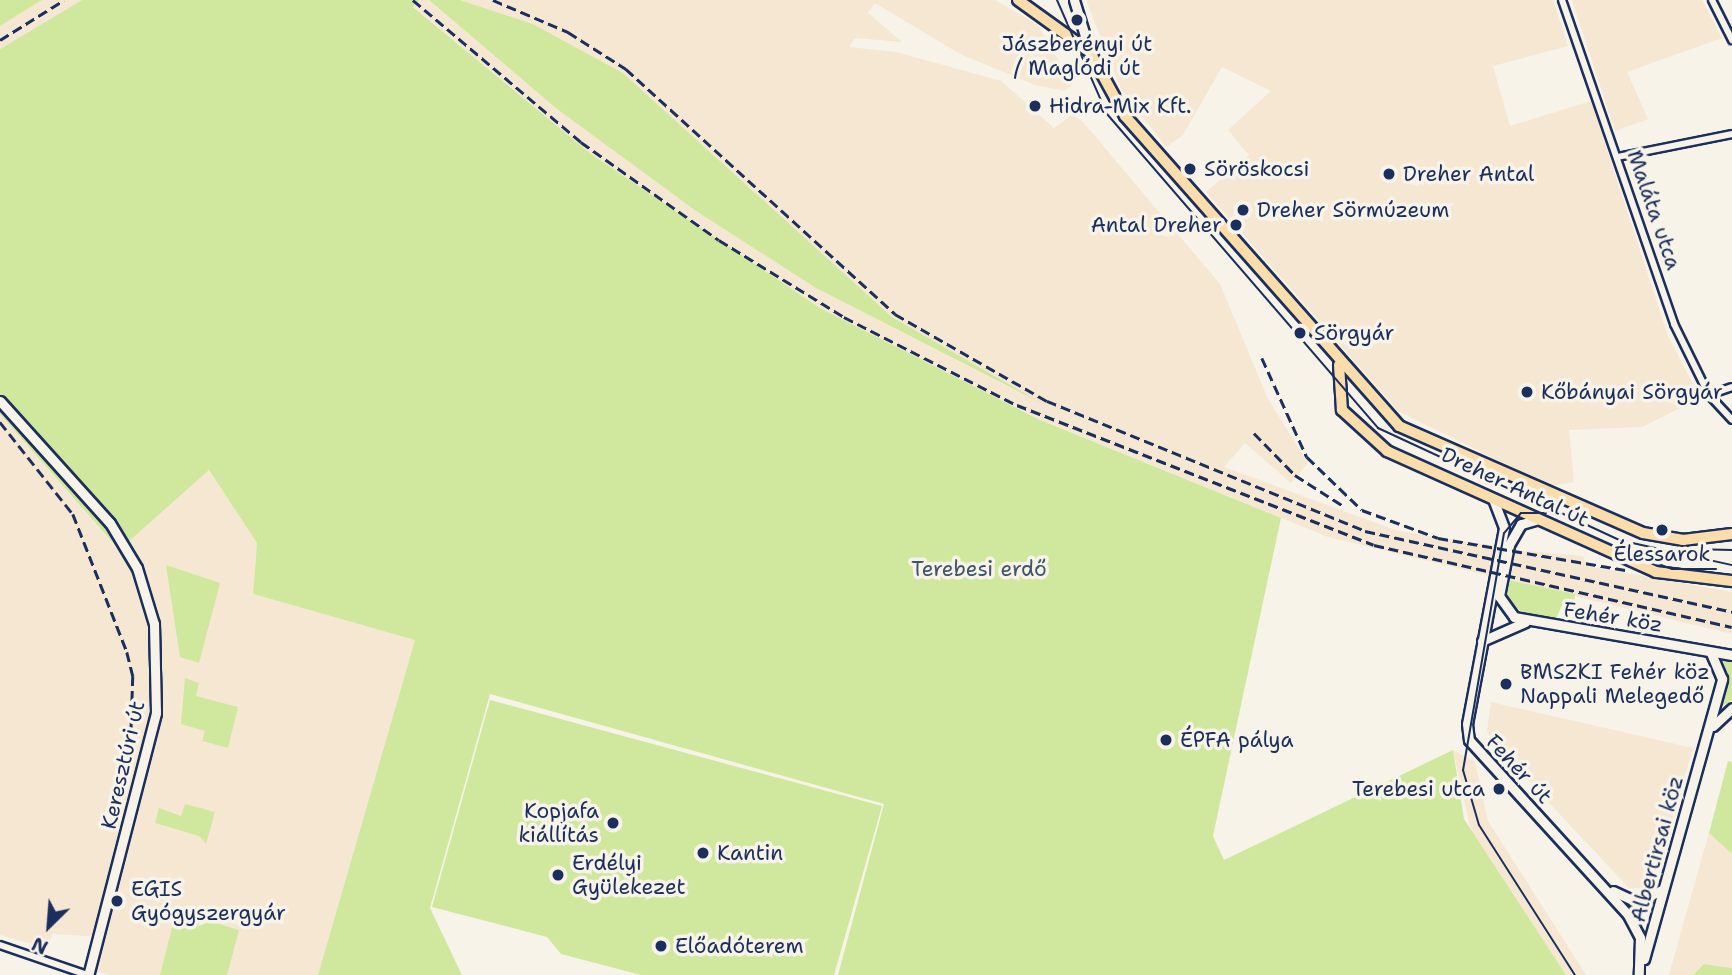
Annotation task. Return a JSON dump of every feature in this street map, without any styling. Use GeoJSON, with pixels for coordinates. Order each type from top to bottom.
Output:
{"type":"FeatureCollection","features":[{"type":"Feature","properties":{"kind":"main road"},"geometry":{"type":"LineString","coordinates":[[1018,0],[1090,52]]}},
{"type":"Feature","properties":{"kind":"main road"},"geometry":{"type":"LineString","coordinates":[[1074,0],[1090,52]]}},
{"type":"Feature","properties":{"kind":"main road","name":"Dreher Antal út"},"geometry":{"type":"LineString","coordinates":[[1090,52],[1125,116],[1372,401],[1411,434],[1622,526],[1683,540],[1732,534]]}},
{"type":"Feature","properties":{"kind":"main road"},"geometry":{"type":"LineString","coordinates":[[1339,363],[1340,403]]}},
{"type":"Feature","properties":{"kind":"main road"},"geometry":{"type":"LineString","coordinates":[[1340,403],[1354,393],[1372,401]]}},
{"type":"Feature","properties":{"kind":"main road","name":"Keresztúri út"},"geometry":{"type":"LineString","coordinates":[[0,401],[110,523],[137,568],[154,624],[156,713],[87,975]]}},
{"type":"Feature","properties":{"kind":"main road","name":"Dreher Antal út"},"geometry":{"type":"LineString","coordinates":[[1340,403],[1352,425],[1387,451],[1487,493],[1656,572],[1732,581]]}},
{"type":"Feature","properties":{"kind":"main road","name":"Fehér út"},"geometry":{"type":"LineString","coordinates":[[1487,493],[1502,512],[1504,528],[1482,641],[1469,740],[1636,926],[1639,975]]}},
{"type":"Feature","properties":{"kind":"main road","name":"Fehér köz"},"geometry":{"type":"LineString","coordinates":[[1541,519],[1514,531],[1499,596],[1510,614],[1527,621],[1732,655]]}},
{"type":"Feature","properties":{"kind":"main road"},"geometry":{"type":"LineString","coordinates":[[1482,641],[1527,621]]}},
{"type":"Feature","properties":{"kind":"main road","name":"Albertirsai köz"},"geometry":{"type":"LineString","coordinates":[[1639,975],[1722,679],[1710,653]]}},
{"type":"Feature","properties":{"kind":"main road","name":"Albertirsai köz"},"geometry":{"type":"LineString","coordinates":[[1707,733],[1732,708]]}},
{"type":"Feature","properties":{"kind":"main road","name":"Fehér út"},"geometry":{"type":"LineString","coordinates":[[1555,834],[1620,897],[1637,902],[1662,890]]}},
{"type":"Feature","properties":{"kind":"street","name":"Maláta utca"},"geometry":{"type":"LineString","coordinates":[[1562,0],[1674,324],[1709,395],[1732,420]]}},
{"type":"Feature","properties":{"kind":"street"},"geometry":{"type":"LineString","coordinates":[[1712,0],[1732,40]]}},
{"type":"Feature","properties":{"kind":"street"},"geometry":{"type":"LineString","coordinates":[[1618,158],[1732,134]]}},
{"type":"Feature","properties":{"kind":"street"},"geometry":{"type":"LineString","coordinates":[[1709,395],[1732,387]]}},
{"type":"Feature","properties":{"kind":"street"},"geometry":{"type":"LineString","coordinates":[[0,945],[87,975]]}},
{"type":"Feature","properties":{"kind":"shaded area"},"geometry":{"type":"Polygon","coordinates":[[[42,0],[82,0],[0,49],[0,26],[42,0]]]}},
{"type":"Feature","properties":{"kind":"shaded area"},"geometry":{"type":"Polygon","coordinates":[[[419,0],[429,0],[557,109],[696,211],[816,288],[1024,395],[892,317],[623,73],[533,24],[460,0],[995,0],[1038,25],[1073,85],[1064,91],[1035,85],[960,54],[875,3],[868,13],[902,42],[855,38],[849,47],[896,52],[1001,81],[1054,128],[1072,115],[1082,121],[1220,284],[1268,399],[1308,463],[1291,483],[1245,443],[1224,467],[1398,531],[1496,546],[1490,576],[1328,537],[1039,419],[820,308],[591,154],[413,6],[419,0]]]}},
{"type":"Feature","properties":{"kind":"shaded area"},"geometry":{"type":"Polygon","coordinates":[[[1086,0],[1553,0],[1568,46],[1493,66],[1510,126],[1591,101],[1668,336],[1700,398],[1642,427],[1569,430],[1574,482],[1550,486],[1398,411],[1206,192],[1249,155],[1228,130],[1271,91],[1222,67],[1183,135],[1166,147],[1121,89],[1086,0]]]}},
{"type":"Feature","properties":{"kind":"shaded area"},"geometry":{"type":"Polygon","coordinates":[[[1572,0],[1702,0],[1722,38],[1627,72],[1648,119],[1615,131],[1572,0]]]}},
{"type":"Feature","properties":{"kind":"shaded area","name":"EGIS Gyógyszergyár"},"geometry":{"type":"Polygon","coordinates":[[[0,414],[118,550],[209,470],[257,543],[253,594],[415,640],[318,975],[111,975],[95,971],[104,937],[53,934],[46,948],[0,935],[0,414]]]}},
{"type":"Feature","properties":{"kind":"shaded area"},"geometry":{"type":"Polygon","coordinates":[[[1514,550],[1583,556],[1587,566],[1732,592],[1732,634],[1508,580],[1514,550]]]}},
{"type":"Feature","properties":{"kind":"shaded area"},"geometry":{"type":"Polygon","coordinates":[[[1491,702],[1693,748],[1652,888],[1629,888],[1493,743],[1487,731],[1491,702]]]}},
{"type":"Feature","properties":{"kind":"shaded area"},"geometry":{"type":"Polygon","coordinates":[[[1453,750],[1475,762],[1488,821],[1586,975],[1566,975],[1471,831],[1453,750]]]}},
{"type":"Feature","properties":{"kind":"shaded area"},"geometry":{"type":"Polygon","coordinates":[[[1709,833],[1732,854],[1732,968],[1704,964],[1693,975],[1669,975],[1709,833]]]}},
{"type":"Feature","properties":{"kind":"green space"},"geometry":{"type":"Polygon","coordinates":[[[0,0],[42,0],[0,26],[0,0]]]}},
{"type":"Feature","properties":{"kind":"green space","name":"Terebesi erdő"},"geometry":{"type":"Polygon","coordinates":[[[82,0],[419,0],[413,7],[591,154],[820,308],[1038,419],[1281,518],[1213,836],[1224,860],[1453,750],[1464,819],[1566,975],[838,975],[884,804],[490,694],[430,908],[462,975],[318,975],[415,640],[253,594],[257,543],[209,470],[119,550],[0,414],[0,49],[82,0]]]}},
{"type":"Feature","properties":{"kind":"green space"},"geometry":{"type":"Polygon","coordinates":[[[429,0],[460,0],[533,24],[623,73],[892,317],[1045,405],[816,288],[696,211],[557,109],[429,0]]]}},
{"type":"Feature","properties":{"kind":"green space"},"geometry":{"type":"Polygon","coordinates":[[[166,565],[220,583],[199,663],[180,657],[166,565]]]}},
{"type":"Feature","properties":{"kind":"green space"},"geometry":{"type":"Polygon","coordinates":[[[1508,580],[1575,594],[1574,605],[1563,603],[1555,621],[1522,613],[1506,595],[1508,580]]]}},
{"type":"Feature","properties":{"kind":"green space"},"geometry":{"type":"Polygon","coordinates":[[[1721,656],[1732,661],[1732,700],[1719,708],[1728,674],[1721,656]]]}},
{"type":"Feature","properties":{"kind":"green space"},"geometry":{"type":"Polygon","coordinates":[[[185,678],[199,683],[196,696],[238,707],[228,748],[202,741],[205,731],[181,724],[185,678]]]}},
{"type":"Feature","properties":{"kind":"green space"},"geometry":{"type":"Polygon","coordinates":[[[490,700],[882,806],[834,975],[641,975],[561,954],[547,937],[432,907],[490,700]]]}},
{"type":"Feature","properties":{"kind":"green space"},"geometry":{"type":"Polygon","coordinates":[[[1728,761],[1732,762],[1732,854],[1709,833],[1728,761]]]}},
{"type":"Feature","properties":{"kind":"green space"},"geometry":{"type":"Polygon","coordinates":[[[185,804],[215,812],[206,844],[199,836],[155,823],[159,808],[181,816],[185,804]]]}},
{"type":"Feature","properties":{"kind":"green space"},"geometry":{"type":"Polygon","coordinates":[[[186,914],[239,930],[227,975],[160,975],[173,924],[182,927],[186,914]]]}},
{"type":"Feature","properties":{"kind":"green space"},"geometry":{"type":"Polygon","coordinates":[[[1704,964],[1732,968],[1732,975],[1693,975],[1704,964]]]}},
{"type":"Feature","properties":{"kind":"tram line"},"geometry":{"type":"LineString","coordinates":[[1057,0],[1107,114],[1378,428],[1619,540],[1732,565]]}},
{"type":"Feature","properties":{"kind":"tram line"},"geometry":{"type":"LineString","coordinates":[[1546,513],[1521,513],[1504,533],[1463,770],[1479,825],[1575,975]]}},
{"type":"Feature","properties":{"kind":"tram line"},"geometry":{"type":"LineString","coordinates":[[1689,549],[1732,550]]}},
{"type":"Feature","properties":{"kind":"tram line"},"geometry":{"type":"LineString","coordinates":[[1621,550],[1672,569],[1716,569]]}},
{"type":"Feature","properties":{"kind":"railway"},"geometry":{"type":"LineString","coordinates":[[0,40],[64,0]]}},
{"type":"Feature","properties":{"kind":"railway"},"geometry":{"type":"LineString","coordinates":[[413,0],[581,142],[719,240],[844,317],[1017,405],[1374,545],[1732,627]]}},
{"type":"Feature","properties":{"kind":"railway"},"geometry":{"type":"LineString","coordinates":[[493,0],[568,32],[626,69],[895,314],[1047,401],[1365,531],[1732,612]]}},
{"type":"Feature","properties":{"kind":"railway"},"geometry":{"type":"LineString","coordinates":[[1262,358],[1307,457],[1362,510],[1438,538],[1625,570]]}},
{"type":"Feature","properties":{"kind":"railway"},"geometry":{"type":"LineString","coordinates":[[0,422],[73,514],[127,652],[133,676],[130,766]]}},
{"type":"Feature","properties":{"kind":"railway"},"geometry":{"type":"LineString","coordinates":[[1254,433],[1295,475],[1345,507]]}},
{"type":"Feature","properties":{"kind":"place","name":"Jászberényi út / Maglódi út"},"geometry":{"type":"Point","coordinates":[1077,20]}},
{"type":"Feature","properties":{"kind":"place","name":"Hidra-Mix Kft."},"geometry":{"type":"Point","coordinates":[1035,106]}},
{"type":"Feature","properties":{"kind":"place","name":"Söröskocsi"},"geometry":{"type":"Point","coordinates":[1190,169]}},
{"type":"Feature","properties":{"kind":"place","name":"Dreher Antal"},"geometry":{"type":"Point","coordinates":[1389,174]}},
{"type":"Feature","properties":{"kind":"place","name":"Dreher Sörmúzeum"},"geometry":{"type":"Point","coordinates":[1243,210]}},
{"type":"Feature","properties":{"kind":"place","name":"Antal Dreher"},"geometry":{"type":"Point","coordinates":[1236,225]}},
{"type":"Feature","properties":{"kind":"place","name":"Sörgyár"},"geometry":{"type":"Point","coordinates":[1300,333]}},
{"type":"Feature","properties":{"kind":"place","name":"Kőbányai Sörgyár"},"geometry":{"type":"Point","coordinates":[1527,392]}},
{"type":"Feature","properties":{"kind":"place","name":"Élessarok"},"geometry":{"type":"Point","coordinates":[1662,530]}},
{"type":"Feature","properties":{"kind":"place","name":"BMSZKI Fehér köz Nappali Melegedő"},"geometry":{"type":"Point","coordinates":[1506,684]}},
{"type":"Feature","properties":{"kind":"place","name":"ÉPFA pálya"},"geometry":{"type":"Point","coordinates":[1166,740]}},
{"type":"Feature","properties":{"kind":"place","name":"Terebesi utca"},"geometry":{"type":"Point","coordinates":[1499,789]}},
{"type":"Feature","properties":{"kind":"place","name":"Kopjafa kiállítás"},"geometry":{"type":"Point","coordinates":[613,823]}},
{"type":"Feature","properties":{"kind":"place","name":"Kantin"},"geometry":{"type":"Point","coordinates":[703,853]}},
{"type":"Feature","properties":{"kind":"place","name":"Erdélyi Gyülekezet"},"geometry":{"type":"Point","coordinates":[558,875]}},
{"type":"Feature","properties":{"kind":"place","name":"EGIS Gyógyszergyár"},"geometry":{"type":"Point","coordinates":[117,901]}},
{"type":"Feature","properties":{"kind":"place","name":"Előadóterem"},"geometry":{"type":"Point","coordinates":[661,946]}}]}
